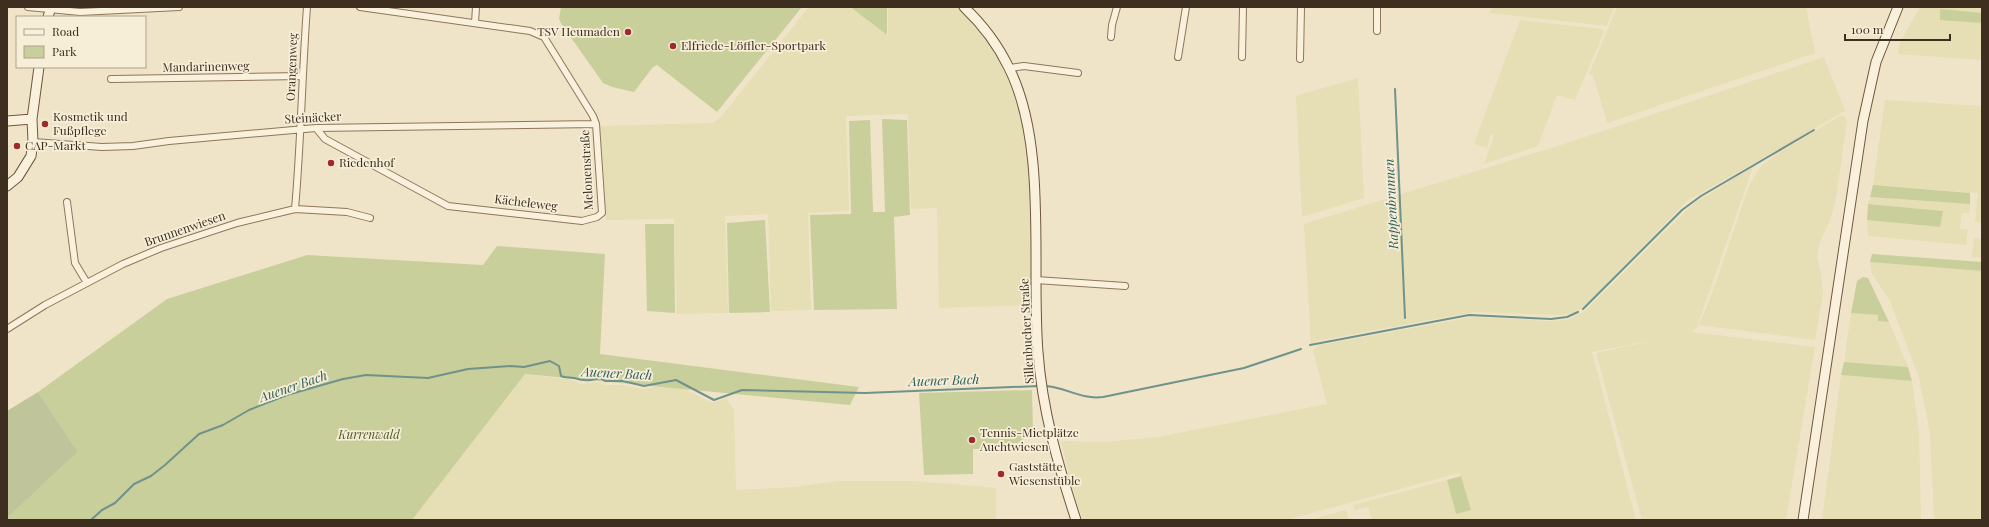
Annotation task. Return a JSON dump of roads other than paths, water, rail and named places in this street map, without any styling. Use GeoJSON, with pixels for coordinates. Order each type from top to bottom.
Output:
{"type":"FeatureCollection","features":[{"type":"Feature","properties":{"kind":"street"},"geometry":{"type":"LineString","coordinates":[[28,7],[50,11],[80,12],[109,12],[179,7]]}},
{"type":"Feature","properties":{"kind":"street","name":"Orangenweg"},"geometry":{"type":"LineString","coordinates":[[302,129],[302,76],[306,7]]}},
{"type":"Feature","properties":{"kind":"street","name":"Melonenstraße"},"geometry":{"type":"LineString","coordinates":[[360,7],[409,10],[475,23],[530,31],[544,37],[589,109],[596,124],[602,212],[600,216]]}},
{"type":"Feature","properties":{"kind":"street"},"geometry":{"type":"LineString","coordinates":[[475,23],[476,7]]}},
{"type":"Feature","properties":{"kind":"street","name":"Sillenbucher Straße"},"geometry":{"type":"LineString","coordinates":[[964,7],[990,35],[1010,68],[1023,104],[1033,168],[1037,339],[1042,385],[1057,458],[1076,520]]}},
{"type":"Feature","properties":{"kind":"street"},"geometry":{"type":"LineString","coordinates":[[1111,37],[1112,25],[1117,7]]}},
{"type":"Feature","properties":{"kind":"street"},"geometry":{"type":"LineString","coordinates":[[1178,58],[1186,7]]}},
{"type":"Feature","properties":{"kind":"street"},"geometry":{"type":"LineString","coordinates":[[1242,7],[1242,58]]}},
{"type":"Feature","properties":{"kind":"street"},"geometry":{"type":"LineString","coordinates":[[1300,7],[1300,59]]}},
{"type":"Feature","properties":{"kind":"street"},"geometry":{"type":"LineString","coordinates":[[1377,7],[1377,31]]}},
{"type":"Feature","properties":{"kind":"street"},"geometry":{"type":"LineString","coordinates":[[1803,520],[1863,121],[1876,62],[1898,7]]}},
{"type":"Feature","properties":{"kind":"street"},"geometry":{"type":"LineString","coordinates":[[1010,68],[1024,66],[1078,73]]}},
{"type":"Feature","properties":{"kind":"street"},"geometry":{"type":"LineString","coordinates":[[7,186],[18,177],[27,165],[33,142],[32,118],[39,68]]}},
{"type":"Feature","properties":{"kind":"street","name":"Mandarinenweg"},"geometry":{"type":"LineString","coordinates":[[111,79],[302,76]]}},
{"type":"Feature","properties":{"kind":"street"},"geometry":{"type":"LineString","coordinates":[[7,120],[32,118]]}},
{"type":"Feature","properties":{"kind":"street","name":"Steinäcker"},"geometry":{"type":"LineString","coordinates":[[33,142],[102,147],[133,146],[316,128],[596,124]]}},
{"type":"Feature","properties":{"kind":"street","name":"Kächeleweg"},"geometry":{"type":"LineString","coordinates":[[316,128],[325,139],[448,206],[582,221],[600,216]]}},
{"type":"Feature","properties":{"kind":"street"},"geometry":{"type":"LineString","coordinates":[[295,209],[302,129]]}},
{"type":"Feature","properties":{"kind":"street"},"geometry":{"type":"LineString","coordinates":[[67,202],[75,263],[86,283]]}},
{"type":"Feature","properties":{"kind":"street","name":"Brunnenwiesen"},"geometry":{"type":"LineString","coordinates":[[7,329],[45,304],[123,264],[161,248],[237,223],[295,209],[347,212],[370,218]]}},
{"type":"Feature","properties":{"kind":"street"},"geometry":{"type":"LineString","coordinates":[[1036,280],[1125,286]]}},
{"type":"Feature","properties":{"kind":"waterway","name":"Rappenbrunnen"},"geometry":{"type":"LineString","coordinates":[[1395,89],[1405,318]]}},
{"type":"Feature","properties":{"kind":"waterway"},"geometry":{"type":"LineString","coordinates":[[1583,309],[1682,210],[1701,196],[1814,130]]}},
{"type":"Feature","properties":{"kind":"waterway"},"geometry":{"type":"LineString","coordinates":[[1310,345],[1469,315],[1551,319],[1567,317],[1578,312]]}},
{"type":"Feature","properties":{"kind":"waterway","name":"Auener Bach"},"geometry":{"type":"LineString","coordinates":[[1045,386],[1087,397],[1103,397],[1244,368],[1301,349]]}},
{"type":"Feature","properties":{"kind":"waterway","name":"Auener Bach"},"geometry":{"type":"LineString","coordinates":[[91,520],[102,510],[115,503],[134,484],[151,476],[165,465],[199,434],[223,425],[249,410],[287,395],[343,379],[366,375],[428,378],[468,369],[511,366],[524,367],[550,361],[559,366],[561,376],[564,377],[581,380],[593,380],[600,378],[605,381],[623,381],[644,386],[676,380],[714,400],[742,390],[865,393],[1039,386]]}},
{"type":"Feature","properties":{"kind":"place","name":"TSV Heumaden"},"geometry":{"type":"Point","coordinates":[628,32]}},
{"type":"Feature","properties":{"kind":"place","name":"Elfriede-Löffler-Sportpark"},"geometry":{"type":"Point","coordinates":[673,46]}},
{"type":"Feature","properties":{"kind":"place","name":"Kosmetik und Fußpflege"},"geometry":{"type":"Point","coordinates":[45,124]}},
{"type":"Feature","properties":{"kind":"place","name":"CAP-Markt"},"geometry":{"type":"Point","coordinates":[17,146]}},
{"type":"Feature","properties":{"kind":"place","name":"Riedenhof"},"geometry":{"type":"Point","coordinates":[331,163]}},
{"type":"Feature","properties":{"kind":"place","name":"Tennis-Mietplätze Auchtwiesen"},"geometry":{"type":"Point","coordinates":[972,440]}},
{"type":"Feature","properties":{"kind":"place","name":"Gaststätte Wiesenstüble"},"geometry":{"type":"Point","coordinates":[1001,474]}},
{"type":"Feature","properties":{"kind":"park label","name":"Kurrenwald"},"geometry":{"type":"Point","coordinates":[369,435]}}]}
